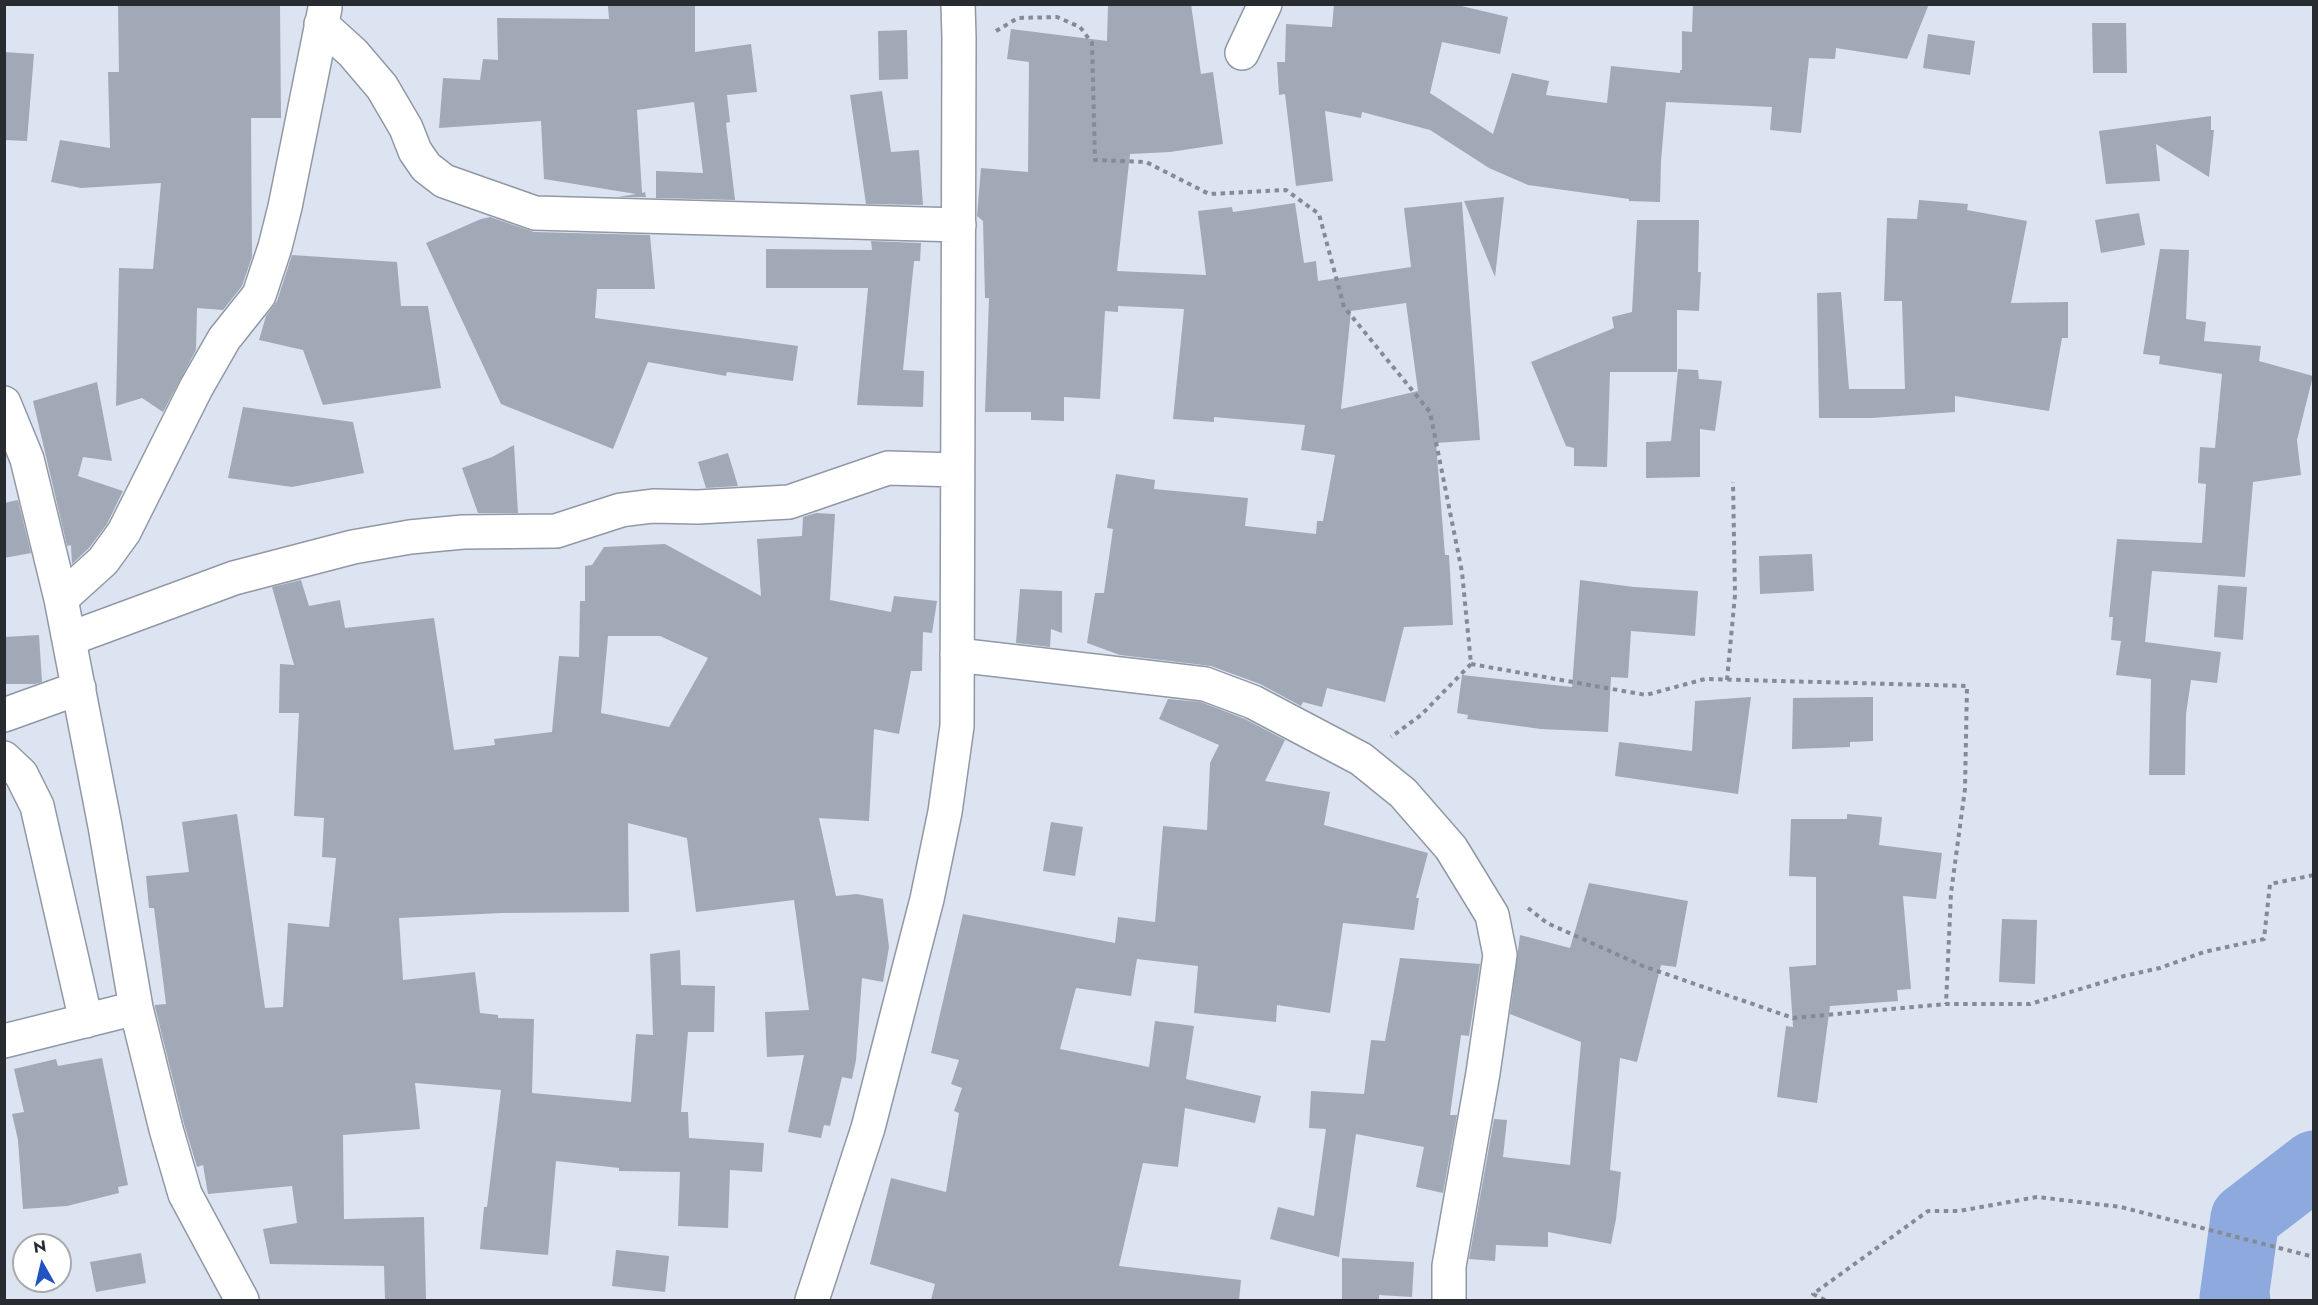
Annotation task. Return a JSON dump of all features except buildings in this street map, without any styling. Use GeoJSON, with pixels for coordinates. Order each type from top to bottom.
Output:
{"type":"FeatureCollection","features":[{"type":"Feature","properties":{"kind":"street"},"geometry":{"type":"LineString","coordinates":[[812,1300],[868,1128],[927,899],[945,812],[957,726],[958,4]]}},
{"type":"Feature","properties":{"kind":"street"},"geometry":{"type":"LineString","coordinates":[[1242,53],[1266,4]]}},
{"type":"Feature","properties":{"kind":"street"},"geometry":{"type":"LineString","coordinates":[[323,14],[382,87],[406,128],[415,151],[426,167],[444,181],[535,213],[958,225]]}},
{"type":"Feature","properties":{"kind":"street"},"geometry":{"type":"LineString","coordinates":[[61,599],[103,561],[124,532],[196,388],[224,339],[259,295],[285,207],[323,14]]}},
{"type":"Feature","properties":{"kind":"street"},"geometry":{"type":"LineString","coordinates":[[4,403],[27,459],[61,599],[136,1008],[150,1068],[185,1194],[242,1300]]}},
{"type":"Feature","properties":{"kind":"street"},"geometry":{"type":"LineString","coordinates":[[69,639],[234,578],[353,547],[410,537],[453,533],[556,531],[621,510],[653,506],[698,507],[789,502],[888,468],[957,470]]}},
{"type":"Feature","properties":{"kind":"street"},"geometry":{"type":"LineString","coordinates":[[957,655],[1205,684],[1253,702],[1361,759],[1403,793],[1451,848],[1492,915],[1500,955],[1484,1073],[1449,1266],[1449,1300]]}},
{"type":"Feature","properties":{"kind":"street"},"geometry":{"type":"LineString","coordinates":[[4,715],[79,688]]}},
{"type":"Feature","properties":{"kind":"street"},"geometry":{"type":"LineString","coordinates":[[4,758],[21,774],[37,806],[86,1021]]}},
{"type":"Feature","properties":{"kind":"street"},"geometry":{"type":"LineString","coordinates":[[4,1041],[136,1008]]}},
{"type":"Feature","properties":{"kind":"path"},"geometry":{"type":"LineString","coordinates":[[959,38],[999,31],[1018,18],[1057,17],[1080,27],[1092,43],[1095,160],[1146,162],[1209,194],[1286,190],[1319,214],[1344,307],[1430,412],[1462,572],[1471,664]]}},
{"type":"Feature","properties":{"kind":"path"},"geometry":{"type":"LineString","coordinates":[[1727,680],[1735,595],[1733,482]]}},
{"type":"Feature","properties":{"kind":"path"},"geometry":{"type":"LineString","coordinates":[[1471,664],[1646,695],[1705,679],[1967,686],[1965,789],[1951,893],[1946,1004]]}},
{"type":"Feature","properties":{"kind":"path"},"geometry":{"type":"LineString","coordinates":[[1361,759],[1420,715],[1471,664]]}},
{"type":"Feature","properties":{"kind":"path"},"geometry":{"type":"LineString","coordinates":[[1521,903],[1547,923],[1643,966],[1793,1018],[1946,1004],[2030,1004],[2124,976],[2160,968],[2204,952],[2264,939],[2270,884],[2313,875]]}},
{"type":"Feature","properties":{"kind":"path"},"geometry":{"type":"LineString","coordinates":[[1825,1300],[1813,1294],[1928,1211],[1959,1211],[2037,1197],[2121,1207],[2313,1257]]}},
{"type":"Feature","properties":{"kind":"waterway"},"geometry":{"type":"LineString","coordinates":[[2236,1300],[2234,1298],[2245,1218],[2314,1165]]}}]}
